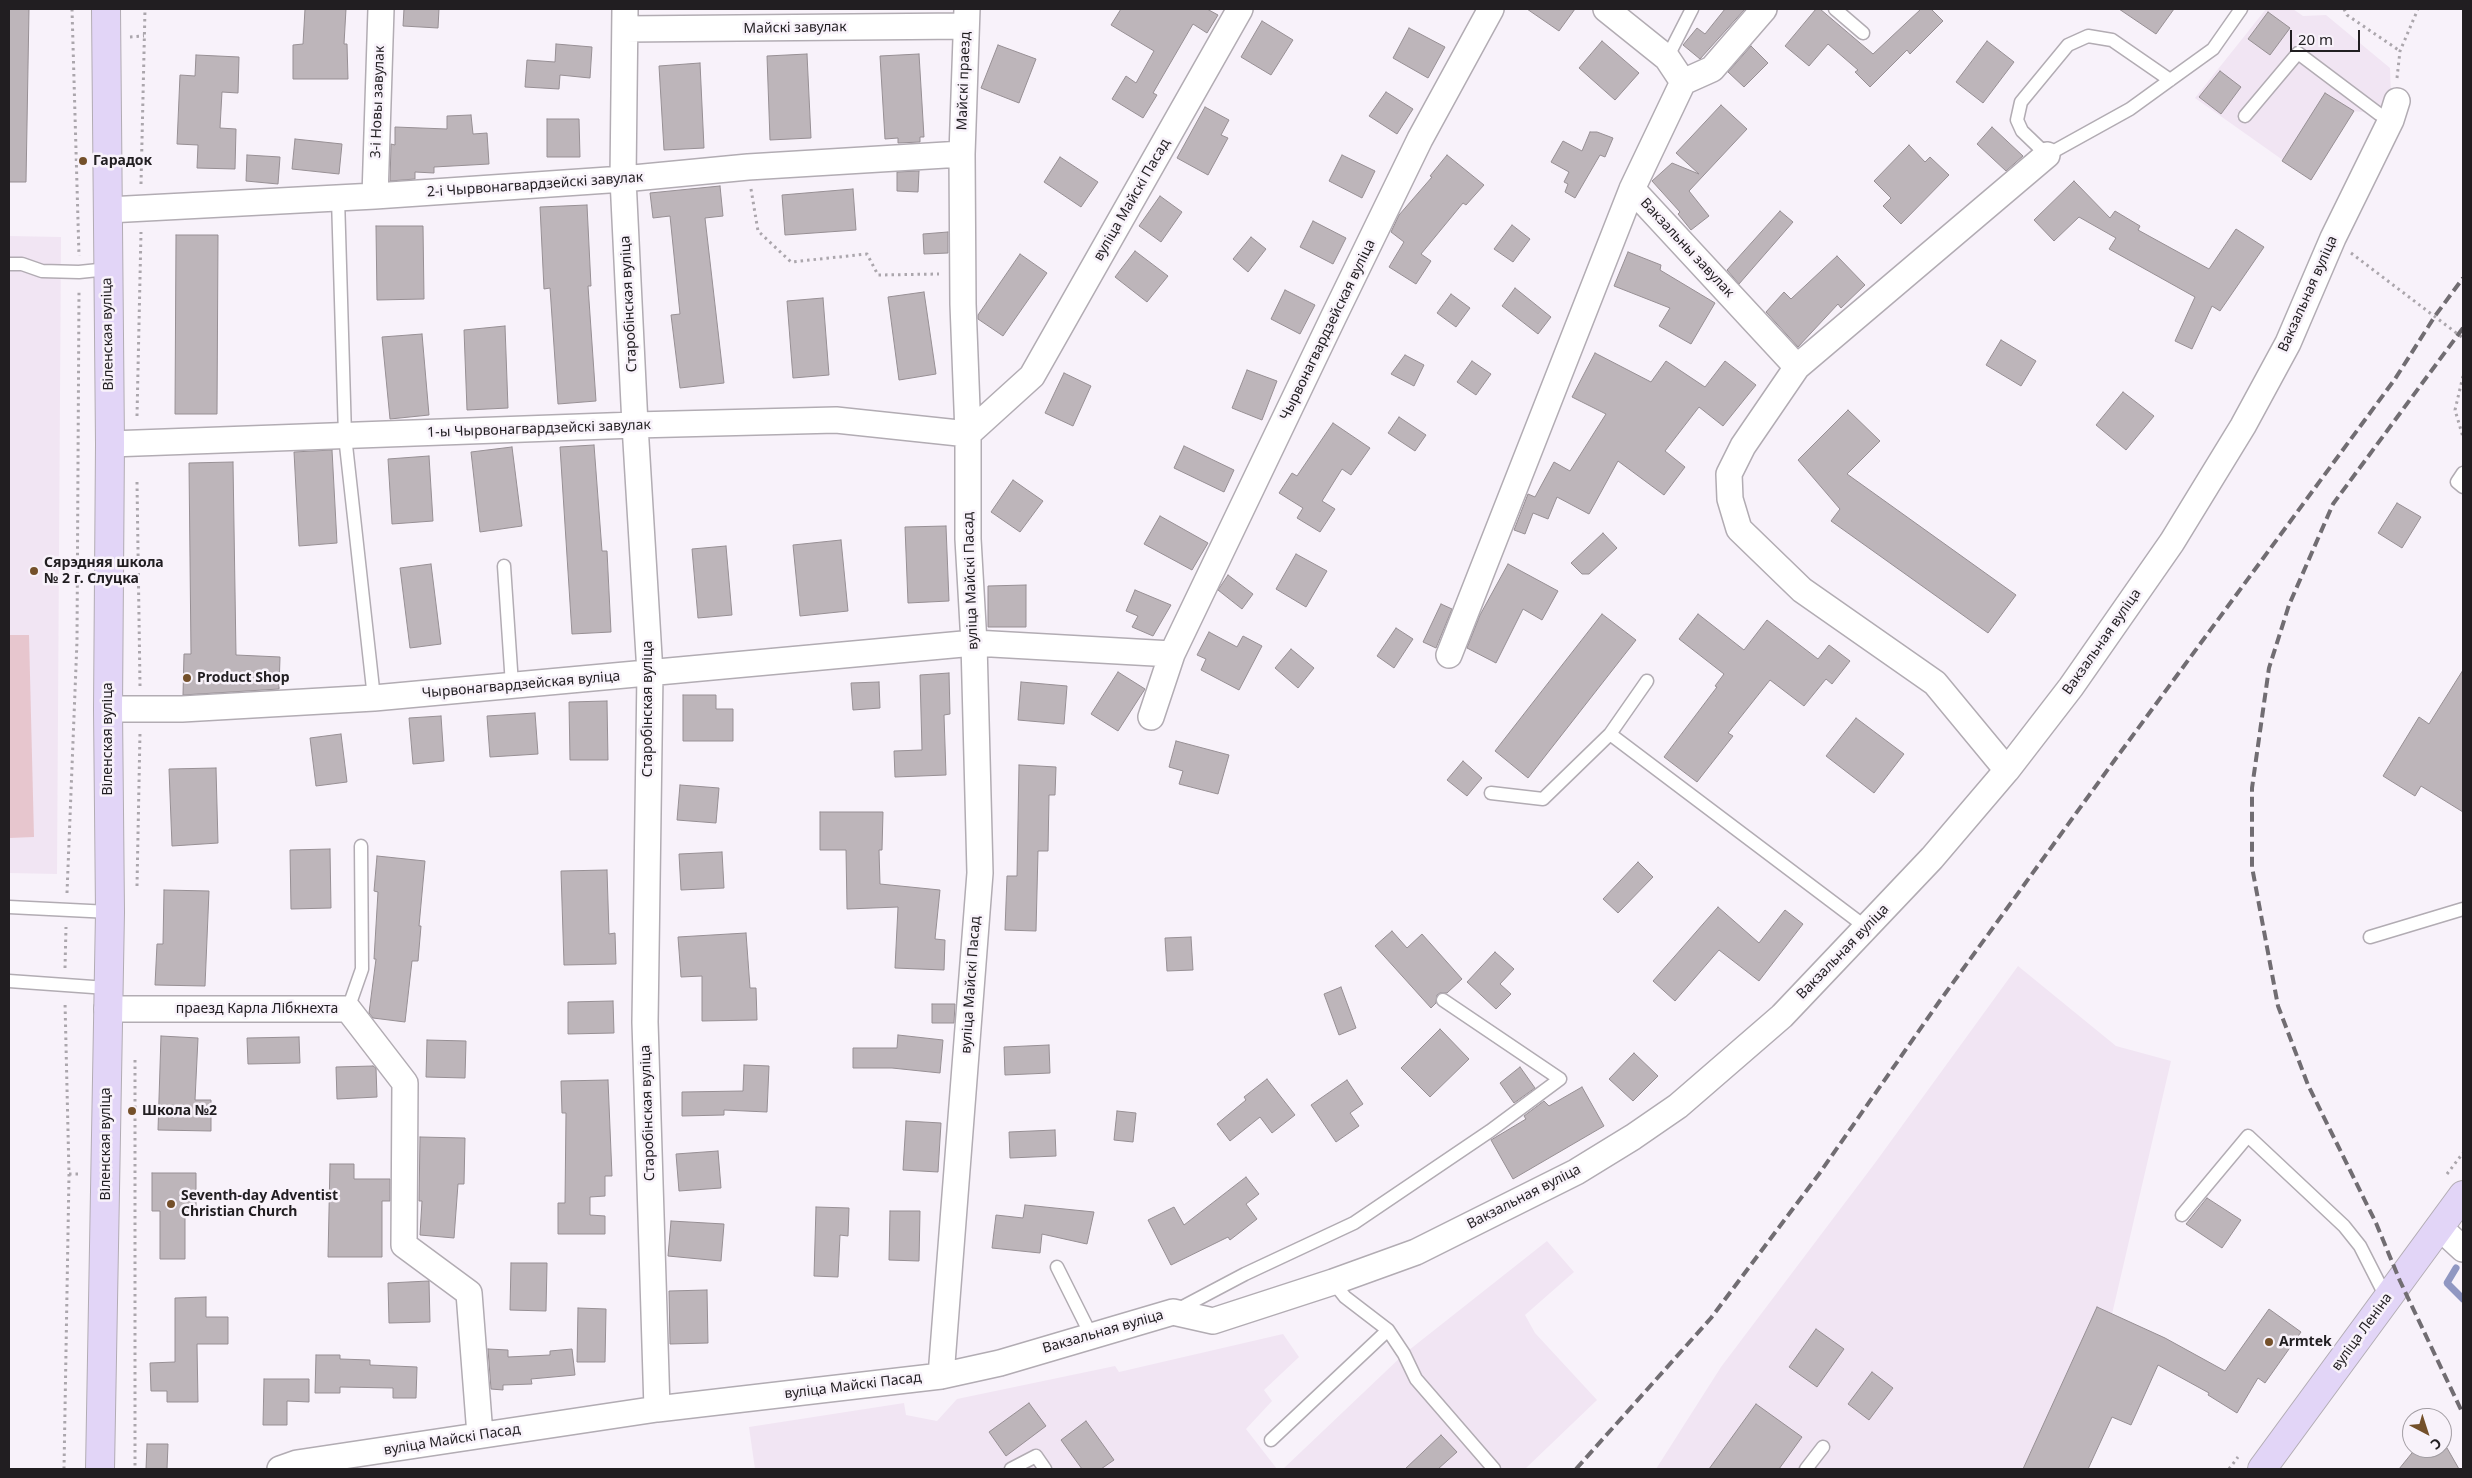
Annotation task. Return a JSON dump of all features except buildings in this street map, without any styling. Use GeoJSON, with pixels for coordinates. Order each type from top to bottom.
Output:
{"type":"FeatureCollection","features":[{"type":"Feature","properties":{"kind":"main road","name":"Віленская вуліца"},"geometry":{"type":"LineString","coordinates":[[100,1469],[110,912],[108,709],[110,444],[106,9]]}},
{"type":"Feature","properties":{"kind":"main road","name":"вуліца Леніна"},"geometry":{"type":"LineString","coordinates":[[2262,1469],[2463,1195]]}},
{"type":"Feature","properties":{"kind":"street","name":"3-і Новы завулак"},"geometry":{"type":"LineString","coordinates":[[375,196],[380,9]]}},
{"type":"Feature","properties":{"kind":"street","name":"вуліца Майскі Пасад"},"geometry":{"type":"LineString","coordinates":[[280,1469],[297,1464],[658,1409],[941,1376],[980,873],[974,643],[968,539],[968,434],[1032,376],[1240,9]]}},
{"type":"Feature","properties":{"kind":"street","name":"Чырвонагвардзейская вуліца"},"geometry":{"type":"LineString","coordinates":[[1151,717],[1172,654],[1420,139],[1491,9]]}},
{"type":"Feature","properties":{"kind":"street"},"geometry":{"type":"LineString","coordinates":[[1606,9],[1667,58],[1683,82]]}},
{"type":"Feature","properties":{"kind":"street"},"geometry":{"type":"LineString","coordinates":[[1632,189],[1683,82],[1712,69],[1764,9]]}},
{"type":"Feature","properties":{"kind":"street","name":"Майскі праезд"},"geometry":{"type":"LineString","coordinates":[[967,17],[962,154],[963,274],[968,434]]}},
{"type":"Feature","properties":{"kind":"street","name":"Майскі завулак"},"geometry":{"type":"LineString","coordinates":[[625,19],[967,17]]}},
{"type":"Feature","properties":{"kind":"street","name":"Старобінская вуліца"},"geometry":{"type":"LineString","coordinates":[[625,19],[623,179],[650,673],[645,1022],[658,1409]]}},
{"type":"Feature","properties":{"kind":"street","name":"Вакзальная вуліца"},"geometry":{"type":"LineString","coordinates":[[941,1376],[1000,1363],[1172,1312],[1213,1321],[1333,1282],[1416,1252],[1576,1172],[1633,1137],[1678,1106],[1782,1016],[1932,858],[2007,770],[2071,687],[2172,542],[2238,434],[2288,343],[2333,238],[2394,111]]}},
{"type":"Feature","properties":{"kind":"street","name":"2-і Чырвонагвардзейскі завулак"},"geometry":{"type":"LineString","coordinates":[[108,210],[141,210],[375,196],[623,179],[748,167],[962,154]]}},
{"type":"Feature","properties":{"kind":"street"},"geometry":{"type":"LineString","coordinates":[[2007,770],[1935,683],[1802,590],[1739,529],[1730,499],[1729,474],[1743,446],[1798,367],[2047,155]]}},
{"type":"Feature","properties":{"kind":"street","name":"Вакзальны завулак"},"geometry":{"type":"LineString","coordinates":[[1449,655],[1632,189],[1798,367]]}},
{"type":"Feature","properties":{"kind":"street","name":"1-ы Чырвонагвардзейскі завулак"},"geometry":{"type":"LineString","coordinates":[[110,444],[635,425],[836,420],[968,434]]}},
{"type":"Feature","properties":{"kind":"street","name":"Чырвонагвардзейская вуліца"},"geometry":{"type":"LineString","coordinates":[[108,709],[374,698],[974,643],[1172,654]]}},
{"type":"Feature","properties":{"kind":"street","name":"праезд Карла Лібкнехта"},"geometry":{"type":"LineString","coordinates":[[107,998],[348,1009],[405,1083],[404,1245],[469,1293],[480,1435]]}},
{"type":"Feature","properties":{"kind":"street"},"geometry":{"type":"LineString","coordinates":[[2439,1227],[2463,1249]]}},
{"type":"Feature","properties":{"kind":"lane"},"geometry":{"type":"LineString","coordinates":[[1667,58],[1692,9]]}},
{"type":"Feature","properties":{"kind":"lane"},"geometry":{"type":"LineString","coordinates":[[1835,9],[1863,34]]}},
{"type":"Feature","properties":{"kind":"lane"},"geometry":{"type":"LineString","coordinates":[[2170,80],[2112,40],[2088,36],[2068,44],[2020,102],[2017,120],[2022,131],[2047,155],[2130,109],[2213,49],[2241,9]]}},
{"type":"Feature","properties":{"kind":"lane"},"geometry":{"type":"LineString","coordinates":[[2245,116],[2298,52],[2379,114],[2394,111]]}},
{"type":"Feature","properties":{"kind":"lane"},"geometry":{"type":"LineString","coordinates":[[338,198],[345,436],[374,698]]}},
{"type":"Feature","properties":{"kind":"lane"},"geometry":{"type":"LineString","coordinates":[[9,264],[22,264],[42,271],[79,272],[108,269]]}},
{"type":"Feature","properties":{"kind":"lane"},"geometry":{"type":"LineString","coordinates":[[2463,473],[2456,482],[2463,487]]}},
{"type":"Feature","properties":{"kind":"lane"},"geometry":{"type":"LineString","coordinates":[[504,566],[512,685]]}},
{"type":"Feature","properties":{"kind":"lane"},"geometry":{"type":"LineString","coordinates":[[1491,793],[1543,798],[1610,734],[1647,680]]}},
{"type":"Feature","properties":{"kind":"lane"},"geometry":{"type":"LineString","coordinates":[[1610,734],[1867,928]]}},
{"type":"Feature","properties":{"kind":"lane"},"geometry":{"type":"LineString","coordinates":[[348,1009],[362,969],[361,846]]}},
{"type":"Feature","properties":{"kind":"lane"},"geometry":{"type":"LineString","coordinates":[[9,907],[110,912]]}},
{"type":"Feature","properties":{"kind":"lane"},"geometry":{"type":"LineString","coordinates":[[2370,937],[2463,909]]}},
{"type":"Feature","properties":{"kind":"lane"},"geometry":{"type":"LineString","coordinates":[[9,981],[65,984],[107,998]]}},
{"type":"Feature","properties":{"kind":"lane"},"geometry":{"type":"LineString","coordinates":[[1172,1312],[1244,1274],[1354,1223],[1490,1131],[1560,1079],[1442,1000]]}},
{"type":"Feature","properties":{"kind":"lane"},"geometry":{"type":"LineString","coordinates":[[2182,1215],[2248,1136],[2344,1226],[2360,1246],[2387,1299]]}},
{"type":"Feature","properties":{"kind":"lane"},"geometry":{"type":"LineString","coordinates":[[1057,1268],[1091,1335]]}},
{"type":"Feature","properties":{"kind":"lane"},"geometry":{"type":"LineString","coordinates":[[1333,1282],[1345,1297],[1388,1330],[1404,1354],[1416,1379],[1494,1469]]}},
{"type":"Feature","properties":{"kind":"lane"},"geometry":{"type":"LineString","coordinates":[[1271,1440],[1388,1330]]}},
{"type":"Feature","properties":{"kind":"lane"},"geometry":{"type":"LineString","coordinates":[[1806,1469],[1823,1447]]}},
{"type":"Feature","properties":{"kind":"lane"},"geometry":{"type":"LineString","coordinates":[[1012,1469],[1036,1456],[1045,1469]]}},
{"type":"Feature","properties":{"kind":"path"},"geometry":{"type":"LineString","coordinates":[[64,1469],[69,1174],[65,984],[77,641],[79,272],[72,9]]}},
{"type":"Feature","properties":{"kind":"path"},"geometry":{"type":"LineString","coordinates":[[137,893],[140,709],[137,444],[145,9]]}},
{"type":"Feature","properties":{"kind":"path"},"geometry":{"type":"LineString","coordinates":[[2344,9],[2347,15],[2400,51]]}},
{"type":"Feature","properties":{"kind":"path"},"geometry":{"type":"LineString","coordinates":[[2394,111],[2400,51],[2418,9]]}},
{"type":"Feature","properties":{"kind":"path"},"geometry":{"type":"LineString","coordinates":[[748,167],[758,231],[791,262],[867,254],[878,275],[963,274]]}},
{"type":"Feature","properties":{"kind":"path"},"geometry":{"type":"LineString","coordinates":[[2333,238],[2463,338]]}},
{"type":"Feature","properties":{"kind":"path"},"geometry":{"type":"LineString","coordinates":[[2463,376],[2455,410],[2463,438]]}},
{"type":"Feature","properties":{"kind":"path"},"geometry":{"type":"LineString","coordinates":[[135,1060],[135,1469]]}},
{"type":"Feature","properties":{"kind":"shaded area"},"geometry":{"type":"Polygon","coordinates":[[[2266,9],[2293,9],[2303,16],[2326,15],[2390,68],[2391,97],[2379,114],[2354,111],[2311,180],[2195,98],[2266,9]]]}},
{"type":"Feature","properties":{"kind":"shaded area","name":"Сярэдняя школа № 2 г. Слуцка"},"geometry":{"type":"Polygon","coordinates":[[[9,236],[61,237],[57,874],[9,873],[9,236]]]}},
{"type":"Feature","properties":{"kind":"shaded area"},"geometry":{"type":"Polygon","coordinates":[[[9,635],[29,635],[34,837],[9,838],[9,635]]]}},
{"type":"Feature","properties":{"kind":"shaded area"},"geometry":{"type":"Polygon","coordinates":[[[2018,966],[2116,1046],[2171,1061],[2112,1314],[2097,1308],[2023,1469],[1656,1469],[1721,1367],[1875,1163],[2018,966]]]}},
{"type":"Feature","properties":{"kind":"shaded area"},"geometry":{"type":"Polygon","coordinates":[[[1547,1241],[1574,1272],[1525,1315],[1535,1333],[1597,1400],[1525,1469],[1283,1469],[1404,1354],[1547,1241]]]}},
{"type":"Feature","properties":{"kind":"shaded area"},"geometry":{"type":"Polygon","coordinates":[[[1283,1334],[1299,1357],[1264,1390],[1272,1401],[1246,1429],[1277,1469],[755,1469],[749,1427],[904,1403],[906,1415],[937,1421],[957,1399],[1115,1366],[1119,1372],[1283,1334]]]}},
{"type":"Feature","properties":{"kind":"waterway"},"geometry":{"type":"LineString","coordinates":[[2456,1268],[2447,1283],[2463,1299]]}},
{"type":"Feature","properties":{"kind":"railway"},"geometry":{"type":"LineString","coordinates":[[1576,1469],[1711,1318],[1819,1174],[1939,1002],[2395,379],[2435,316],[2463,278]]}},
{"type":"Feature","properties":{"kind":"railway"},"geometry":{"type":"LineString","coordinates":[[2463,328],[2333,504],[2289,605],[2269,668],[2252,788],[2252,867],[2278,1006],[2308,1085],[2376,1223],[2400,1281],[2463,1414]]}},
{"type":"Feature","properties":{"kind":"place","name":"Гарадок"},"geometry":{"type":"Point","coordinates":[83,161]}},
{"type":"Feature","properties":{"kind":"place","name":"Сярэдняя школа № 2 г. Слуцка"},"geometry":{"type":"Point","coordinates":[34,571]}},
{"type":"Feature","properties":{"kind":"place","name":"Product Shop"},"geometry":{"type":"Point","coordinates":[187,678]}},
{"type":"Feature","properties":{"kind":"place","name":"Школа №2"},"geometry":{"type":"Point","coordinates":[132,1111]}},
{"type":"Feature","properties":{"kind":"place","name":"Seventh-day Adventist Christian Church"},"geometry":{"type":"Point","coordinates":[171,1204]}},
{"type":"Feature","properties":{"kind":"place","name":"Armtek"},"geometry":{"type":"Point","coordinates":[2269,1342]}}]}
